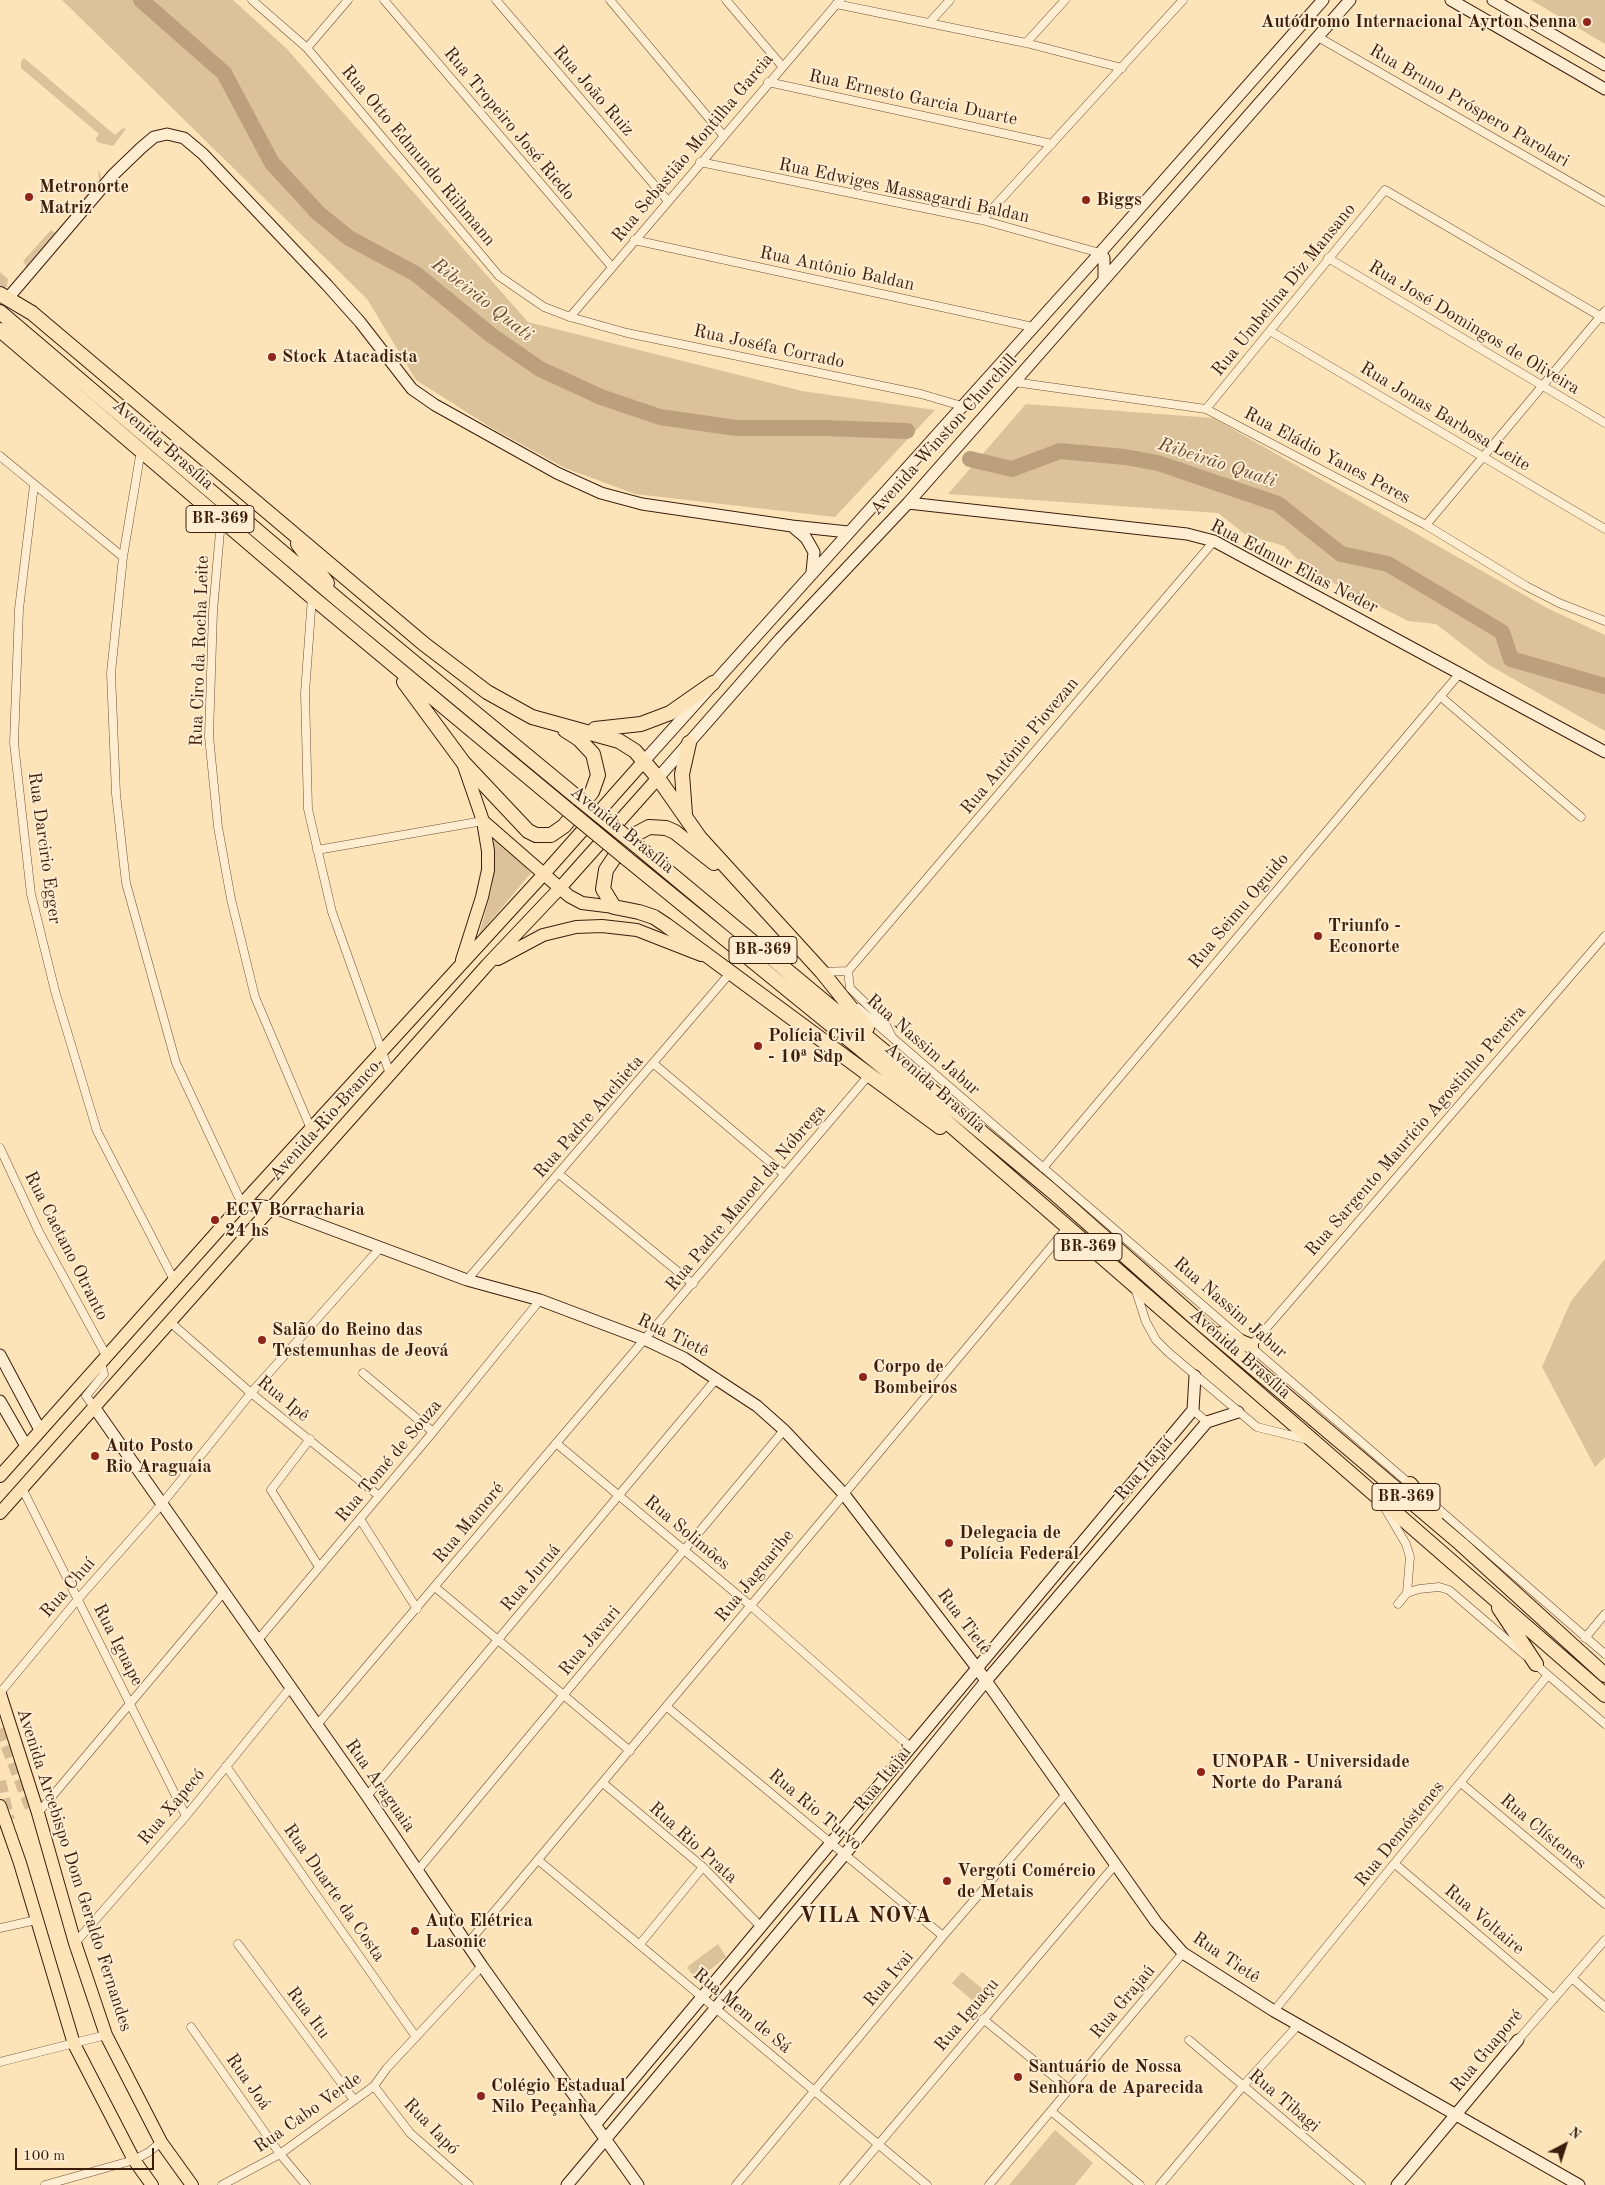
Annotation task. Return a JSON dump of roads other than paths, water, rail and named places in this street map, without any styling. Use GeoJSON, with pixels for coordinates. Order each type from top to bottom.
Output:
{"type":"FeatureCollection","features":[{"type":"Feature","properties":{"kind":"highway"},"geometry":{"type":"LineString","coordinates":[[4,296],[32,312],[424,644],[487,692],[532,717],[618,740],[636,751],[658,778],[700,838],[822,972],[890,1055]]}},
{"type":"Feature","properties":{"kind":"highway","name":"Avenida Brasília"},"geometry":{"type":"LineString","coordinates":[[0,312],[341,602],[1052,1191],[1203,1325],[1461,1544],[1605,1674]]}},
{"type":"Feature","properties":{"kind":"highway","name":"Avenida Brasília"},"geometry":{"type":"LineString","coordinates":[[0,330],[385,658],[626,858],[880,1064],[1605,1695]]}},
{"type":"Feature","properties":{"kind":"highway"},"geometry":{"type":"LineString","coordinates":[[284,524],[341,602]]}},
{"type":"Feature","properties":{"kind":"highway"},"geometry":{"type":"LineString","coordinates":[[385,658],[463,762],[528,831],[542,837],[551,835],[564,826],[592,792],[598,776],[593,754],[588,747],[555,724]]}},
{"type":"Feature","properties":{"kind":"highway"},"geometry":{"type":"LineString","coordinates":[[575,729],[609,729],[641,724],[670,713],[713,684]]}},
{"type":"Feature","properties":{"kind":"highway"},"geometry":{"type":"LineString","coordinates":[[685,818],[682,774],[690,743]]}},
{"type":"Feature","properties":{"kind":"highway"},"geometry":{"type":"LineString","coordinates":[[747,889],[675,832],[666,828],[649,827],[636,834],[614,858],[606,870],[603,889],[614,907],[654,917],[1007,1176]]}},
{"type":"Feature","properties":{"kind":"highway"},"geometry":{"type":"LineString","coordinates":[[1203,1325],[1232,1340],[1250,1346]]}},
{"type":"Feature","properties":{"kind":"highway"},"geometry":{"type":"LineString","coordinates":[[1410,1484],[1461,1544]]}},
{"type":"Feature","properties":{"kind":"highway"},"geometry":{"type":"LineString","coordinates":[[1487,1591],[1536,1664]]}},
{"type":"Feature","properties":{"kind":"main road","name":"Avenida Winston Churchill"},"geometry":{"type":"LineString","coordinates":[[543,875],[644,761]]}},
{"type":"Feature","properties":{"kind":"main road"},"geometry":{"type":"LineString","coordinates":[[461,965],[478,916],[488,870],[488,851],[482,821],[463,762]]}},
{"type":"Feature","properties":{"kind":"main road","name":"Avenida Winston Churchill"},"geometry":{"type":"LineString","coordinates":[[559,889],[658,778]]}},
{"type":"Feature","properties":{"kind":"main road"},"geometry":{"type":"LineString","coordinates":[[482,821],[559,889],[582,903],[614,907]]}},
{"type":"Feature","properties":{"kind":"main road","name":"Avenida Rio Branco"},"geometry":{"type":"LineString","coordinates":[[0,1476],[242,1204],[543,875]]}},
{"type":"Feature","properties":{"kind":"main road","name":"Avenida Rio Branco"},"geometry":{"type":"LineString","coordinates":[[0,1513],[487,965],[559,889]]}},
{"type":"Feature","properties":{"kind":"main road"},"geometry":{"type":"LineString","coordinates":[[487,965],[543,935],[576,927],[602,926],[637,930],[656,936],[728,970]]}},
{"type":"Feature","properties":{"kind":"main road","name":"Avenida Arcebispo Dom Geraldo Fernandes"},"geometry":{"type":"LineString","coordinates":[[0,1694],[38,1813],[75,1943],[106,2035],[161,2142],[192,2185]]}},
{"type":"Feature","properties":{"kind":"main road"},"geometry":{"type":"LineString","coordinates":[[0,1806],[20,1863],[74,2044],[134,2160],[152,2185]]}},
{"type":"Feature","properties":{"kind":"street","name":"Rua Otto Edmundo Riihmann"},"geometry":{"type":"LineString","coordinates":[[252,0],[307,48],[499,276],[544,307],[570,318]]}},
{"type":"Feature","properties":{"kind":"street"},"geometry":{"type":"LineString","coordinates":[[307,48],[348,0]]}},
{"type":"Feature","properties":{"kind":"street","name":"Rua Tropeiro José Riedo"},"geometry":{"type":"LineString","coordinates":[[384,0],[612,267]]}},
{"type":"Feature","properties":{"kind":"street","name":"Rua João Ruiz"},"geometry":{"type":"LineString","coordinates":[[496,0],[668,201]]}},
{"type":"Feature","properties":{"kind":"street"},"geometry":{"type":"LineString","coordinates":[[610,0],[723,135]]}},
{"type":"Feature","properties":{"kind":"street"},"geometry":{"type":"LineString","coordinates":[[726,0],[782,66]]}},
{"type":"Feature","properties":{"kind":"street"},"geometry":{"type":"LineString","coordinates":[[929,23],[950,0]]}},
{"type":"Feature","properties":{"kind":"street"},"geometry":{"type":"LineString","coordinates":[[1026,43],[1064,0]]}},
{"type":"Feature","properties":{"kind":"street"},"geometry":{"type":"LineString","coordinates":[[982,220],[1184,0]]}},
{"type":"Feature","properties":{"kind":"street","name":"Avenida Winston Churchill"},"geometry":{"type":"LineString","coordinates":[[644,761],[1100,253],[1323,0]]}},
{"type":"Feature","properties":{"kind":"street","name":"Avenida Winston Churchill"},"geometry":{"type":"LineString","coordinates":[[658,778],[780,639],[908,503],[1350,0]]}},
{"type":"Feature","properties":{"kind":"street"},"geometry":{"type":"LineString","coordinates":[[1451,0],[1605,89]]}},
{"type":"Feature","properties":{"kind":"street"},"geometry":{"type":"LineString","coordinates":[[1493,0],[1605,65]]}},
{"type":"Feature","properties":{"kind":"street"},"geometry":{"type":"LineString","coordinates":[[838,2],[1026,43],[1122,68]]}},
{"type":"Feature","properties":{"kind":"street","name":"Rua Sebastião Montilha Garcia"},"geometry":{"type":"LineString","coordinates":[[570,318],[700,162],[838,2]]}},
{"type":"Feature","properties":{"kind":"street"},"geometry":{"type":"LineString","coordinates":[[1315,10],[1309,24],[1318,37]]}},
{"type":"Feature","properties":{"kind":"street","name":"Rua Bruno Próspero Parolari"},"geometry":{"type":"LineString","coordinates":[[1318,37],[1605,202]]}},
{"type":"Feature","properties":{"kind":"street","name":"Rua Ernesto Garcia Duarte"},"geometry":{"type":"LineString","coordinates":[[768,82],[1052,144]]}},
{"type":"Feature","properties":{"kind":"street"},"geometry":{"type":"LineString","coordinates":[[4,296],[113,175],[141,148],[154,137],[167,134],[184,138],[203,154],[327,285],[360,322],[412,389],[435,406],[557,473],[601,492],[642,504],[792,526],[848,532]]}},
{"type":"Feature","properties":{"kind":"street","name":"Rua Edwiges Massagardi Baldan"},"geometry":{"type":"LineString","coordinates":[[700,162],[982,220],[1100,253]]}},
{"type":"Feature","properties":{"kind":"street","name":"Rua Umbelina Diz Mansano"},"geometry":{"type":"LineString","coordinates":[[1206,409],[1385,190],[1603,315]]}},
{"type":"Feature","properties":{"kind":"street","name":"Rua Antônio Baldan"},"geometry":{"type":"LineString","coordinates":[[634,240],[1033,328]]}},
{"type":"Feature","properties":{"kind":"street"},"geometry":{"type":"LineString","coordinates":[[1100,253],[1105,262],[1104,278]]}},
{"type":"Feature","properties":{"kind":"street","name":"Rua José Domingos de Oliveira"},"geometry":{"type":"LineString","coordinates":[[1328,258],[1605,423]]}},
{"type":"Feature","properties":{"kind":"street"},"geometry":{"type":"LineString","coordinates":[[1426,525],[1541,386],[1603,315]]}},
{"type":"Feature","properties":{"kind":"street","name":"Rua Joséfa Corrado"},"geometry":{"type":"LineString","coordinates":[[570,318],[627,333],[921,394],[962,406]]}},
{"type":"Feature","properties":{"kind":"street","name":"Rua Jonas Barbosa Leite"},"geometry":{"type":"LineString","coordinates":[[1270,331],[1605,529]]}},
{"type":"Feature","properties":{"kind":"street","name":"Rua Eládio Yanes Peres"},"geometry":{"type":"LineString","coordinates":[[1014,382],[1206,409],[1426,525],[1526,586],[1558,603],[1605,621]]}},
{"type":"Feature","properties":{"kind":"street"},"geometry":{"type":"LineString","coordinates":[[141,450],[123,557],[111,673],[116,794],[126,883],[176,1063],[242,1204]]}},
{"type":"Feature","properties":{"kind":"street"},"geometry":{"type":"LineString","coordinates":[[0,456],[123,557]]}},
{"type":"Feature","properties":{"kind":"street","name":"Rua Darcirio Egger"},"geometry":{"type":"LineString","coordinates":[[34,485],[19,609],[14,743],[32,898],[55,991],[97,1131],[174,1280]]}},
{"type":"Feature","properties":{"kind":"street","name":"Rua Edmur Elias Neder"},"geometry":{"type":"LineString","coordinates":[[908,503],[1187,534],[1214,542],[1605,752]]}},
{"type":"Feature","properties":{"kind":"street","name":"Rua Ciro da Rocha Leite"},"geometry":{"type":"LineString","coordinates":[[221,520],[213,611],[209,736],[218,827],[231,899],[255,997],[311,1129]]}},
{"type":"Feature","properties":{"kind":"street"},"geometry":{"type":"LineString","coordinates":[[792,526],[806,538],[814,552],[812,572]]}},
{"type":"Feature","properties":{"kind":"street","name":"Rua Antônio Piovezan"},"geometry":{"type":"LineString","coordinates":[[848,971],[1214,542]]}},
{"type":"Feature","properties":{"kind":"street"},"geometry":{"type":"LineString","coordinates":[[312,597],[305,693],[308,809],[332,912],[390,1074]]}},
{"type":"Feature","properties":{"kind":"street","name":"Rua Seimu Oguido"},"geometry":{"type":"LineString","coordinates":[[1043,1168],[1460,673]]}},
{"type":"Feature","properties":{"kind":"street"},"geometry":{"type":"LineString","coordinates":[[1440,696],[1581,818]]}},
{"type":"Feature","properties":{"kind":"street"},"geometry":{"type":"LineString","coordinates":[[317,850],[482,821]]}},
{"type":"Feature","properties":{"kind":"street","name":"Rua Sargento Maurício Agostinho Pereira"},"geometry":{"type":"LineString","coordinates":[[1250,1346],[1605,936]]}},
{"type":"Feature","properties":{"kind":"street","name":"Rua Padre Anchieta"},"geometry":{"type":"LineString","coordinates":[[467,1280],[654,1064],[728,970]]}},
{"type":"Feature","properties":{"kind":"street"},"geometry":{"type":"LineString","coordinates":[[822,972],[848,971],[850,988],[884,1021],[891,1037]]}},
{"type":"Feature","properties":{"kind":"street","name":"Rua Nassim Jabur"},"geometry":{"type":"LineString","coordinates":[[834,988],[1605,1654]]}},
{"type":"Feature","properties":{"kind":"street"},"geometry":{"type":"LineString","coordinates":[[654,1064],[784,1174]]}},
{"type":"Feature","properties":{"kind":"street","name":"Rua Padre Manoel da Nóbrega"},"geometry":{"type":"LineString","coordinates":[[646,1340],[869,1075]]}},
{"type":"Feature","properties":{"kind":"street","name":"Rua Caetano Otranto"},"geometry":{"type":"LineString","coordinates":[[0,1148],[39,1232],[104,1360]]}},
{"type":"Feature","properties":{"kind":"street"},"geometry":{"type":"LineString","coordinates":[[559,1174],[693,1284]]}},
{"type":"Feature","properties":{"kind":"street","name":"Rua Tietê"},"geometry":{"type":"LineString","coordinates":[[242,1204],[272,1208],[467,1280],[540,1300],[646,1340],[684,1358],[757,1406],[784,1430],[843,1493],[977,1668],[1156,1922],[1183,1953],[1274,2011],[1579,2185]]}},
{"type":"Feature","properties":{"kind":"street","name":"Rua Jaguaribe"},"geometry":{"type":"LineString","coordinates":[[468,1943],[630,1752],[843,1493],[1067,1228]]}},
{"type":"Feature","properties":{"kind":"street","name":"Rua Chuí"},"geometry":{"type":"LineString","coordinates":[[0,1694],[78,1599],[161,1505],[251,1393],[380,1248]]}},
{"type":"Feature","properties":{"kind":"street"},"geometry":{"type":"LineString","coordinates":[[1134,1286],[1146,1322],[1156,1340],[1195,1376],[1258,1427],[1269,1432],[1310,1440]]}},
{"type":"Feature","properties":{"kind":"street","name":"Rua Tomé de Souza"},"geometry":{"type":"LineString","coordinates":[[258,1640],[433,1432],[540,1300]]}},
{"type":"Feature","properties":{"kind":"street","name":"Rua Ipê"},"geometry":{"type":"LineString","coordinates":[[170,1322],[251,1393],[379,1496]]}},
{"type":"Feature","properties":{"kind":"street","name":"Rua Mamoré"},"geometry":{"type":"LineString","coordinates":[[316,1726],[646,1340]]}},
{"type":"Feature","properties":{"kind":"street"},"geometry":{"type":"LineString","coordinates":[[0,1355],[40,1430]]}},
{"type":"Feature","properties":{"kind":"street"},"geometry":{"type":"LineString","coordinates":[[94,1407],[86,1396],[104,1374],[104,1360]]}},
{"type":"Feature","properties":{"kind":"street"},"geometry":{"type":"LineString","coordinates":[[363,1373],[433,1432]]}},
{"type":"Feature","properties":{"kind":"street"},"geometry":{"type":"LineString","coordinates":[[1195,1376],[1193,1410],[1207,1422],[1238,1412]]}},
{"type":"Feature","properties":{"kind":"street","name":"Rua Juruá"},"geometry":{"type":"LineString","coordinates":[[367,1796],[717,1378]]}},
{"type":"Feature","properties":{"kind":"street"},"geometry":{"type":"LineString","coordinates":[[0,1401],[26,1446]]}},
{"type":"Feature","properties":{"kind":"street","name":"Rua Araguaia"},"geometry":{"type":"LineString","coordinates":[[94,1407],[161,1505],[258,1640],[316,1726],[367,1796],[482,1966],[638,2185]]}},
{"type":"Feature","properties":{"kind":"street","name":"Rua Itajaí"},"geometry":{"type":"LineString","coordinates":[[595,2125],[910,1746],[1193,1410]]}},
{"type":"Feature","properties":{"kind":"street","name":"Rua Itajaí"},"geometry":{"type":"LineString","coordinates":[[567,2185],[845,1854],[986,1681],[1207,1422]]}},
{"type":"Feature","properties":{"kind":"street","name":"Rua Javari"},"geometry":{"type":"LineString","coordinates":[[418,1870],[564,1697],[784,1430]]}},
{"type":"Feature","properties":{"kind":"street"},"geometry":{"type":"LineString","coordinates":[[310,1439],[271,1490],[319,1568]]}},
{"type":"Feature","properties":{"kind":"street","name":"Rua Solimões"},"geometry":{"type":"LineString","coordinates":[[556,1443],[684,1552],[751,1606],[910,1746]]}},
{"type":"Feature","properties":{"kind":"street","name":"Rua Iguape"},"geometry":{"type":"LineString","coordinates":[[22,1488],[186,1816]]}},
{"type":"Feature","properties":{"kind":"street"},"geometry":{"type":"LineString","coordinates":[[1379,1498],[1406,1544],[1410,1567],[1407,1593],[1398,1604]]}},
{"type":"Feature","properties":{"kind":"street"},"geometry":{"type":"LineString","coordinates":[[360,1519],[417,1609]]}},
{"type":"Feature","properties":{"kind":"street"},"geometry":{"type":"LineString","coordinates":[[435,1587],[630,1752]]}},
{"type":"Feature","properties":{"kind":"street"},"geometry":{"type":"LineString","coordinates":[[1407,1593],[1429,1587],[1449,1590],[1605,1724]]}},
{"type":"Feature","properties":{"kind":"street"},"geometry":{"type":"LineString","coordinates":[[38,1813],[223,1593]]}},
{"type":"Feature","properties":{"kind":"street"},"geometry":{"type":"LineString","coordinates":[[1586,1638],[1605,1614]]}},
{"type":"Feature","properties":{"kind":"street","name":"Rua Demóstenes"},"geometry":{"type":"LineString","coordinates":[[1274,2011],[1548,1675]]}},
{"type":"Feature","properties":{"kind":"street","name":"Rua Xapecó"},"geometry":{"type":"LineString","coordinates":[[75,1943],[186,1816],[290,1688]]}},
{"type":"Feature","properties":{"kind":"street","name":"Rua Rio Turvo"},"geometry":{"type":"LineString","coordinates":[[667,1707],[944,1936]]}},
{"type":"Feature","properties":{"kind":"street","name":"Rua Duarte da Costa"},"geometry":{"type":"LineString","coordinates":[[226,1766],[416,2037]]}},
{"type":"Feature","properties":{"kind":"street","name":"Rua Rio Prata"},"geometry":{"type":"LineString","coordinates":[[603,1783],[703,1867],[761,1927]]}},
{"type":"Feature","properties":{"kind":"street","name":"Rua Clístenes"},"geometry":{"type":"LineString","coordinates":[[1461,1783],[1605,1904]]}},
{"type":"Feature","properties":{"kind":"street","name":"Rua Ivai"},"geometry":{"type":"LineString","coordinates":[[736,2185],[944,1936],[1066,1794]]}},
{"type":"Feature","properties":{"kind":"street","name":"Rua Mem de Sá"},"geometry":{"type":"LineString","coordinates":[[538,1860],[927,2185]]}},
{"type":"Feature","properties":{"kind":"street","name":"Rua Voltaire"},"geometry":{"type":"LineString","coordinates":[[1395,1864],[1554,1999]]}},
{"type":"Feature","properties":{"kind":"street","name":"Rua Iguaçu"},"geometry":{"type":"LineString","coordinates":[[844,2185],[1115,1865]]}},
{"type":"Feature","properties":{"kind":"street"},"geometry":{"type":"LineString","coordinates":[[640,1944],[703,1867]]}},
{"type":"Feature","properties":{"kind":"street"},"geometry":{"type":"LineString","coordinates":[[0,1928],[36,1920]]}},
{"type":"Feature","properties":{"kind":"street","name":"Rua Guaporé"},"geometry":{"type":"LineString","coordinates":[[1397,2185],[1518,2040],[1605,1940]]}},
{"type":"Feature","properties":{"kind":"street","name":"Rua Itu"},"geometry":{"type":"LineString","coordinates":[[238,1944],[354,2100]]}},
{"type":"Feature","properties":{"kind":"street","name":"Rua Grajaú"},"geometry":{"type":"LineString","coordinates":[[990,2185],[1183,1953]]}},
{"type":"Feature","properties":{"kind":"street","name":"Rua Cabo Verde"},"geometry":{"type":"LineString","coordinates":[[222,2185],[280,2154],[374,2086],[387,2068],[482,1966]]}},
{"type":"Feature","properties":{"kind":"street"},"geometry":{"type":"LineString","coordinates":[[1572,1978],[1605,2007]]}},
{"type":"Feature","properties":{"kind":"street"},"geometry":{"type":"LineString","coordinates":[[984,2019],[1069,2089]]}},
{"type":"Feature","properties":{"kind":"street"},"geometry":{"type":"LineString","coordinates":[[1160,2185],[1242,2086],[1298,2025]]}},
{"type":"Feature","properties":{"kind":"street","name":"Rua Joá"},"geometry":{"type":"LineString","coordinates":[[191,2027],[280,2154],[306,2185]]}},
{"type":"Feature","properties":{"kind":"street"},"geometry":{"type":"LineString","coordinates":[[0,2062],[106,2035]]}},
{"type":"Feature","properties":{"kind":"street","name":"Rua Tibagi"},"geometry":{"type":"LineString","coordinates":[[1189,2040],[1361,2185]]}},
{"type":"Feature","properties":{"kind":"street","name":"Rua Iapó"},"geometry":{"type":"LineString","coordinates":[[374,2086],[410,2133],[469,2185]]}},
{"type":"Feature","properties":{"kind":"street"},"geometry":{"type":"LineString","coordinates":[[1051,2111],[1140,2185]]}},
{"type":"Feature","properties":{"kind":"street"},"geometry":{"type":"LineString","coordinates":[[45,2185],[134,2160],[149,2152],[161,2142]]}},
{"type":"Feature","properties":{"kind":"waterway","name":"Ribeirão Quati"},"geometry":{"type":"LineString","coordinates":[[141,0],[224,73],[272,163],[318,213],[349,238],[416,274],[491,335],[540,369],[601,397],[660,417],[736,428],[824,428],[907,431]]}},
{"type":"Feature","properties":{"kind":"waterway","name":"Ribeirão Quati"},"geometry":{"type":"LineString","coordinates":[[970,459],[1012,469],[1060,451],[1125,457],[1158,463],[1278,504],[1341,554],[1388,564],[1502,632],[1511,659],[1605,686]]}},
{"type":"Feature","properties":{"kind":"tunnel"},"geometry":{"type":"LineString","coordinates":[[0,1729],[32,1811]]}},
{"type":"Feature","properties":{"kind":"tunnel"},"geometry":{"type":"LineString","coordinates":[[0,1781],[9,1820]]}},
{"type":"Feature","properties":{"kind":"place","name":"Autódromo Internacional Ayrton Senna"},"geometry":{"type":"Point","coordinates":[1587,22]}},
{"type":"Feature","properties":{"kind":"place","name":"Metronorte Matriz"},"geometry":{"type":"Point","coordinates":[29,197]}},
{"type":"Feature","properties":{"kind":"place","name":"Biggs"},"geometry":{"type":"Point","coordinates":[1086,200]}},
{"type":"Feature","properties":{"kind":"place","name":"Stock Atacadista"},"geometry":{"type":"Point","coordinates":[272,357]}},
{"type":"Feature","properties":{"kind":"place","name":"Triunfo - Econorte"},"geometry":{"type":"Point","coordinates":[1318,936]}},
{"type":"Feature","properties":{"kind":"place","name":"Polícia Civil - 10ª Sdp"},"geometry":{"type":"Point","coordinates":[758,1046]}},
{"type":"Feature","properties":{"kind":"place","name":"ECV Borracharia 24 hs"},"geometry":{"type":"Point","coordinates":[215,1220]}},
{"type":"Feature","properties":{"kind":"place","name":"Salão do Reino das Testemunhas de Jeová"},"geometry":{"type":"Point","coordinates":[262,1340]}},
{"type":"Feature","properties":{"kind":"place","name":"Corpo de Bombeiros"},"geometry":{"type":"Point","coordinates":[863,1377]}},
{"type":"Feature","properties":{"kind":"place","name":"Auto Posto Rio Araguaia"},"geometry":{"type":"Point","coordinates":[95,1456]}},
{"type":"Feature","properties":{"kind":"place","name":"Delegacia de Polícia Federal"},"geometry":{"type":"Point","coordinates":[949,1543]}},
{"type":"Feature","properties":{"kind":"place","name":"UNOPAR - Universidade Norte do Paraná"},"geometry":{"type":"Point","coordinates":[1201,1772]}},
{"type":"Feature","properties":{"kind":"place","name":"Vergoti Comércio de Metais"},"geometry":{"type":"Point","coordinates":[947,1881]}},
{"type":"Feature","properties":{"kind":"place","name":"Auto Elétrica Lasonic"},"geometry":{"type":"Point","coordinates":[415,1931]}},
{"type":"Feature","properties":{"kind":"place","name":"Santuário de Nossa Senhora de Aparecida"},"geometry":{"type":"Point","coordinates":[1018,2077]}},
{"type":"Feature","properties":{"kind":"place","name":"Colégio Estadual Nilo Peçanha"},"geometry":{"type":"Point","coordinates":[481,2096]}},
{"type":"Feature","properties":{"kind":"district","name":"VILA NOVA"},"geometry":{"type":"Point","coordinates":[866,1916]}}]}
